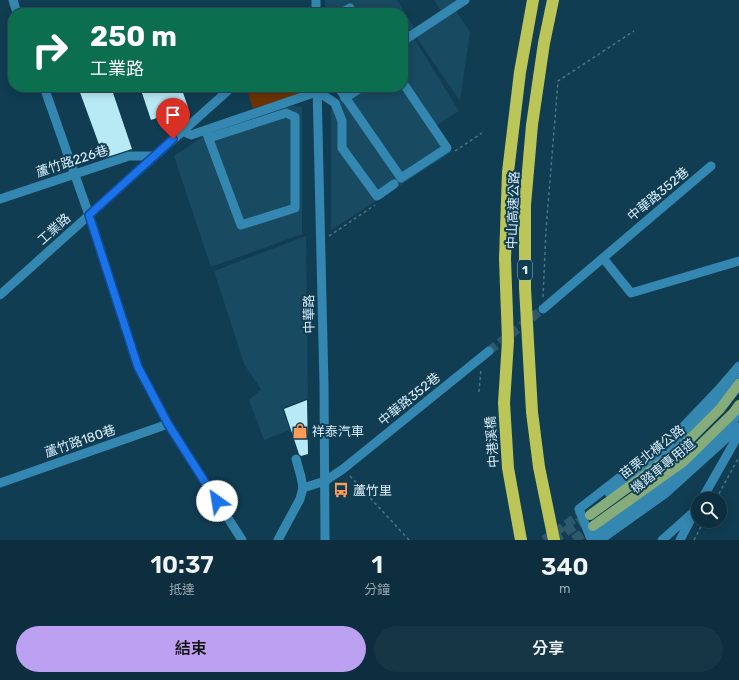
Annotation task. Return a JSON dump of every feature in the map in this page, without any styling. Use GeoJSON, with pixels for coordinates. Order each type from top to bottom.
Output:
{"type":"FeatureCollection","features":[{"type":"Feature","properties":{"kind":"highway","name":"中山高速公路"},"geometry":{"type":"LineString","coordinates":[[508,341],[505,259],[508,172],[520,72],[533,0]]}},
{"type":"Feature","properties":{"kind":"highway","name":"中山高速公路"},"geometry":{"type":"LineString","coordinates":[[552,0],[544,42],[532,125],[525,205],[525,288],[532,412],[540,467],[554,540]]}},
{"type":"Feature","properties":{"kind":"highway","name":"中港溪橋"},"geometry":{"type":"LineString","coordinates":[[508,341],[504,403],[507,461],[521,540]]}},
{"type":"Feature","properties":{"kind":"main road","name":"苗栗北橫公路"},"geometry":{"type":"LineString","coordinates":[[589,512],[678,451],[720,409],[739,384]]}},
{"type":"Feature","properties":{"kind":"main road","name":"苗栗北橫公路"},"geometry":{"type":"LineString","coordinates":[[597,535],[683,462],[734,412],[739,405]]}},
{"type":"Feature","properties":{"kind":"street"},"geometry":{"type":"LineString","coordinates":[[408,38],[465,0]]}},
{"type":"Feature","properties":{"kind":"street"},"geometry":{"type":"LineString","coordinates":[[341,92],[401,178],[447,148],[408,91]]}},
{"type":"Feature","properties":{"kind":"street"},"geometry":{"type":"LineString","coordinates":[[46,92],[75,173],[138,367],[168,424],[242,540]]}},
{"type":"Feature","properties":{"kind":"street","name":"工業路"},"geometry":{"type":"LineString","coordinates":[[0,295],[226,92]]}},
{"type":"Feature","properties":{"kind":"street"},"geometry":{"type":"LineString","coordinates":[[207,134],[308,92]]}},
{"type":"Feature","properties":{"kind":"street","name":"中華路"},"geometry":{"type":"LineString","coordinates":[[315,92],[324,385],[325,540]]}},
{"type":"Feature","properties":{"kind":"street"},"geometry":{"type":"LineString","coordinates":[[319,92],[335,103],[342,121],[342,148],[376,196],[394,184]]}},
{"type":"Feature","properties":{"kind":"street"},"geometry":{"type":"LineString","coordinates":[[345,98],[354,92]]}},
{"type":"Feature","properties":{"kind":"street"},"geometry":{"type":"LineString","coordinates":[[182,131],[191,135],[207,134],[286,113],[295,117],[295,208],[241,225],[207,134]]}},
{"type":"Feature","properties":{"kind":"street","name":"蘆竹路226巷"},"geometry":{"type":"LineString","coordinates":[[0,199],[129,156],[154,156]]}},
{"type":"Feature","properties":{"kind":"street","name":"中華路352巷"},"geometry":{"type":"LineString","coordinates":[[543,309],[711,166]]}},
{"type":"Feature","properties":{"kind":"street"},"geometry":{"type":"LineString","coordinates":[[603,258],[631,294],[739,261]]}},
{"type":"Feature","properties":{"kind":"street","name":"中華路352巷"},"geometry":{"type":"LineString","coordinates":[[303,488],[325,481],[343,468],[489,351]]}},
{"type":"Feature","properties":{"kind":"street"},"geometry":{"type":"LineString","coordinates":[[739,366],[679,431],[579,509],[591,539],[666,493],[739,427]]}},
{"type":"Feature","properties":{"kind":"street","name":"機踏車專用道"},"geometry":{"type":"LineString","coordinates":[[589,512],[680,440],[739,378]]}},
{"type":"Feature","properties":{"kind":"street","name":"機踏車專用道"},"geometry":{"type":"LineString","coordinates":[[597,535],[674,476],[729,428],[739,412]]}},
{"type":"Feature","properties":{"kind":"street","name":"蘆竹路180巷"},"geometry":{"type":"LineString","coordinates":[[0,483],[168,424]]}},
{"type":"Feature","properties":{"kind":"street"},"geometry":{"type":"LineString","coordinates":[[706,492],[739,434]]}},
{"type":"Feature","properties":{"kind":"street"},"geometry":{"type":"LineString","coordinates":[[278,540],[300,499],[303,488],[296,460]]}},
{"type":"Feature","properties":{"kind":"street"},"geometry":{"type":"LineString","coordinates":[[662,540],[691,513]]}},
{"type":"Feature","properties":{"kind":"street"},"geometry":{"type":"LineString","coordinates":[[680,540],[691,519]]}},
{"type":"Feature","properties":{"kind":"path"},"geometry":{"type":"LineString","coordinates":[[543,309],[546,230],[558,81],[634,31]]}},
{"type":"Feature","properties":{"kind":"path"},"geometry":{"type":"LineString","coordinates":[[478,360],[481,367],[479,392]]}},
{"type":"Feature","properties":{"kind":"path"},"geometry":{"type":"LineString","coordinates":[[720,492],[739,457]]}},
{"type":"Feature","properties":{"kind":"path"},"geometry":{"type":"LineString","coordinates":[[343,468],[409,540]]}},
{"type":"Feature","properties":{"kind":"path"},"geometry":{"type":"LineString","coordinates":[[694,540],[700,528]]}},
{"type":"Feature","properties":{"kind":"shaded area"},"geometry":{"type":"Polygon","coordinates":[[[325,0],[397,0],[402,8],[326,8],[325,0]]]}},
{"type":"Feature","properties":{"kind":"shaded area"},"geometry":{"type":"Polygon","coordinates":[[[434,0],[458,0],[441,11],[434,0]]]}},
{"type":"Feature","properties":{"kind":"shaded area"},"geometry":{"type":"Polygon","coordinates":[[[456,11],[470,32],[460,101],[416,37],[456,11]]]}},
{"type":"Feature","properties":{"kind":"shaded area"},"geometry":{"type":"Polygon","coordinates":[[[408,18],[415,29],[408,34],[408,18]]]}},
{"type":"Feature","properties":{"kind":"shaded area"},"geometry":{"type":"Polygon","coordinates":[[[414,38],[459,111],[436,126],[452,152],[331,230],[331,107],[344,92],[408,92],[408,42],[414,38]]]}},
{"type":"Feature","properties":{"kind":"shaded area"},"geometry":{"type":"Polygon","coordinates":[[[248,92],[304,92],[253,109],[248,92]]]}},
{"type":"Feature","properties":{"kind":"shaded area"},"geometry":{"type":"Polygon","coordinates":[[[289,105],[302,107],[302,234],[211,267],[174,156],[207,134],[289,105]]]}},
{"type":"Feature","properties":{"kind":"shaded area"},"geometry":{"type":"Polygon","coordinates":[[[306,236],[308,398],[282,408],[290,430],[264,440],[249,400],[261,389],[244,364],[214,271],[306,236]]]}},
{"type":"Feature","properties":{"kind":"building"},"geometry":{"type":"Polygon","coordinates":[[[80,92],[113,92],[132,149],[104,158],[80,92]]]}},
{"type":"Feature","properties":{"kind":"building"},"geometry":{"type":"Polygon","coordinates":[[[142,92],[183,92],[188,107],[151,120],[142,92]]]}},
{"type":"Feature","properties":{"kind":"building","name":"祥泰汽車"},"geometry":{"type":"Polygon","coordinates":[[[307,400],[308,454],[301,456],[299,454],[284,409],[307,400]]]}},
{"type":"Feature","properties":{"kind":"tunnel"},"geometry":{"type":"LineString","coordinates":[[489,351],[543,309]]}},
{"type":"Feature","properties":{"kind":"tunnel"},"geometry":{"type":"LineString","coordinates":[[544,540],[588,509]]}},
{"type":"Feature","properties":{"kind":"tunnel"},"geometry":{"type":"LineString","coordinates":[[553,540],[590,515]]}},
{"type":"Feature","properties":{"kind":"tunnel"},"geometry":{"type":"LineString","coordinates":[[574,540],[593,526]]}},
{"type":"Feature","properties":{"kind":"place","name":"祥泰汽車"},"geometry":{"type":"Point","coordinates":[300,431]}},
{"type":"Feature","properties":{"kind":"place","name":"蘆竹里"},"geometry":{"type":"Point","coordinates":[341,490]}},
{"type":"Feature","properties":{"kind":"route"},"geometry":{"type":"LineString","coordinates":[[173,139],[89,215],[138,367],[168,424],[217,501]]}}]}
